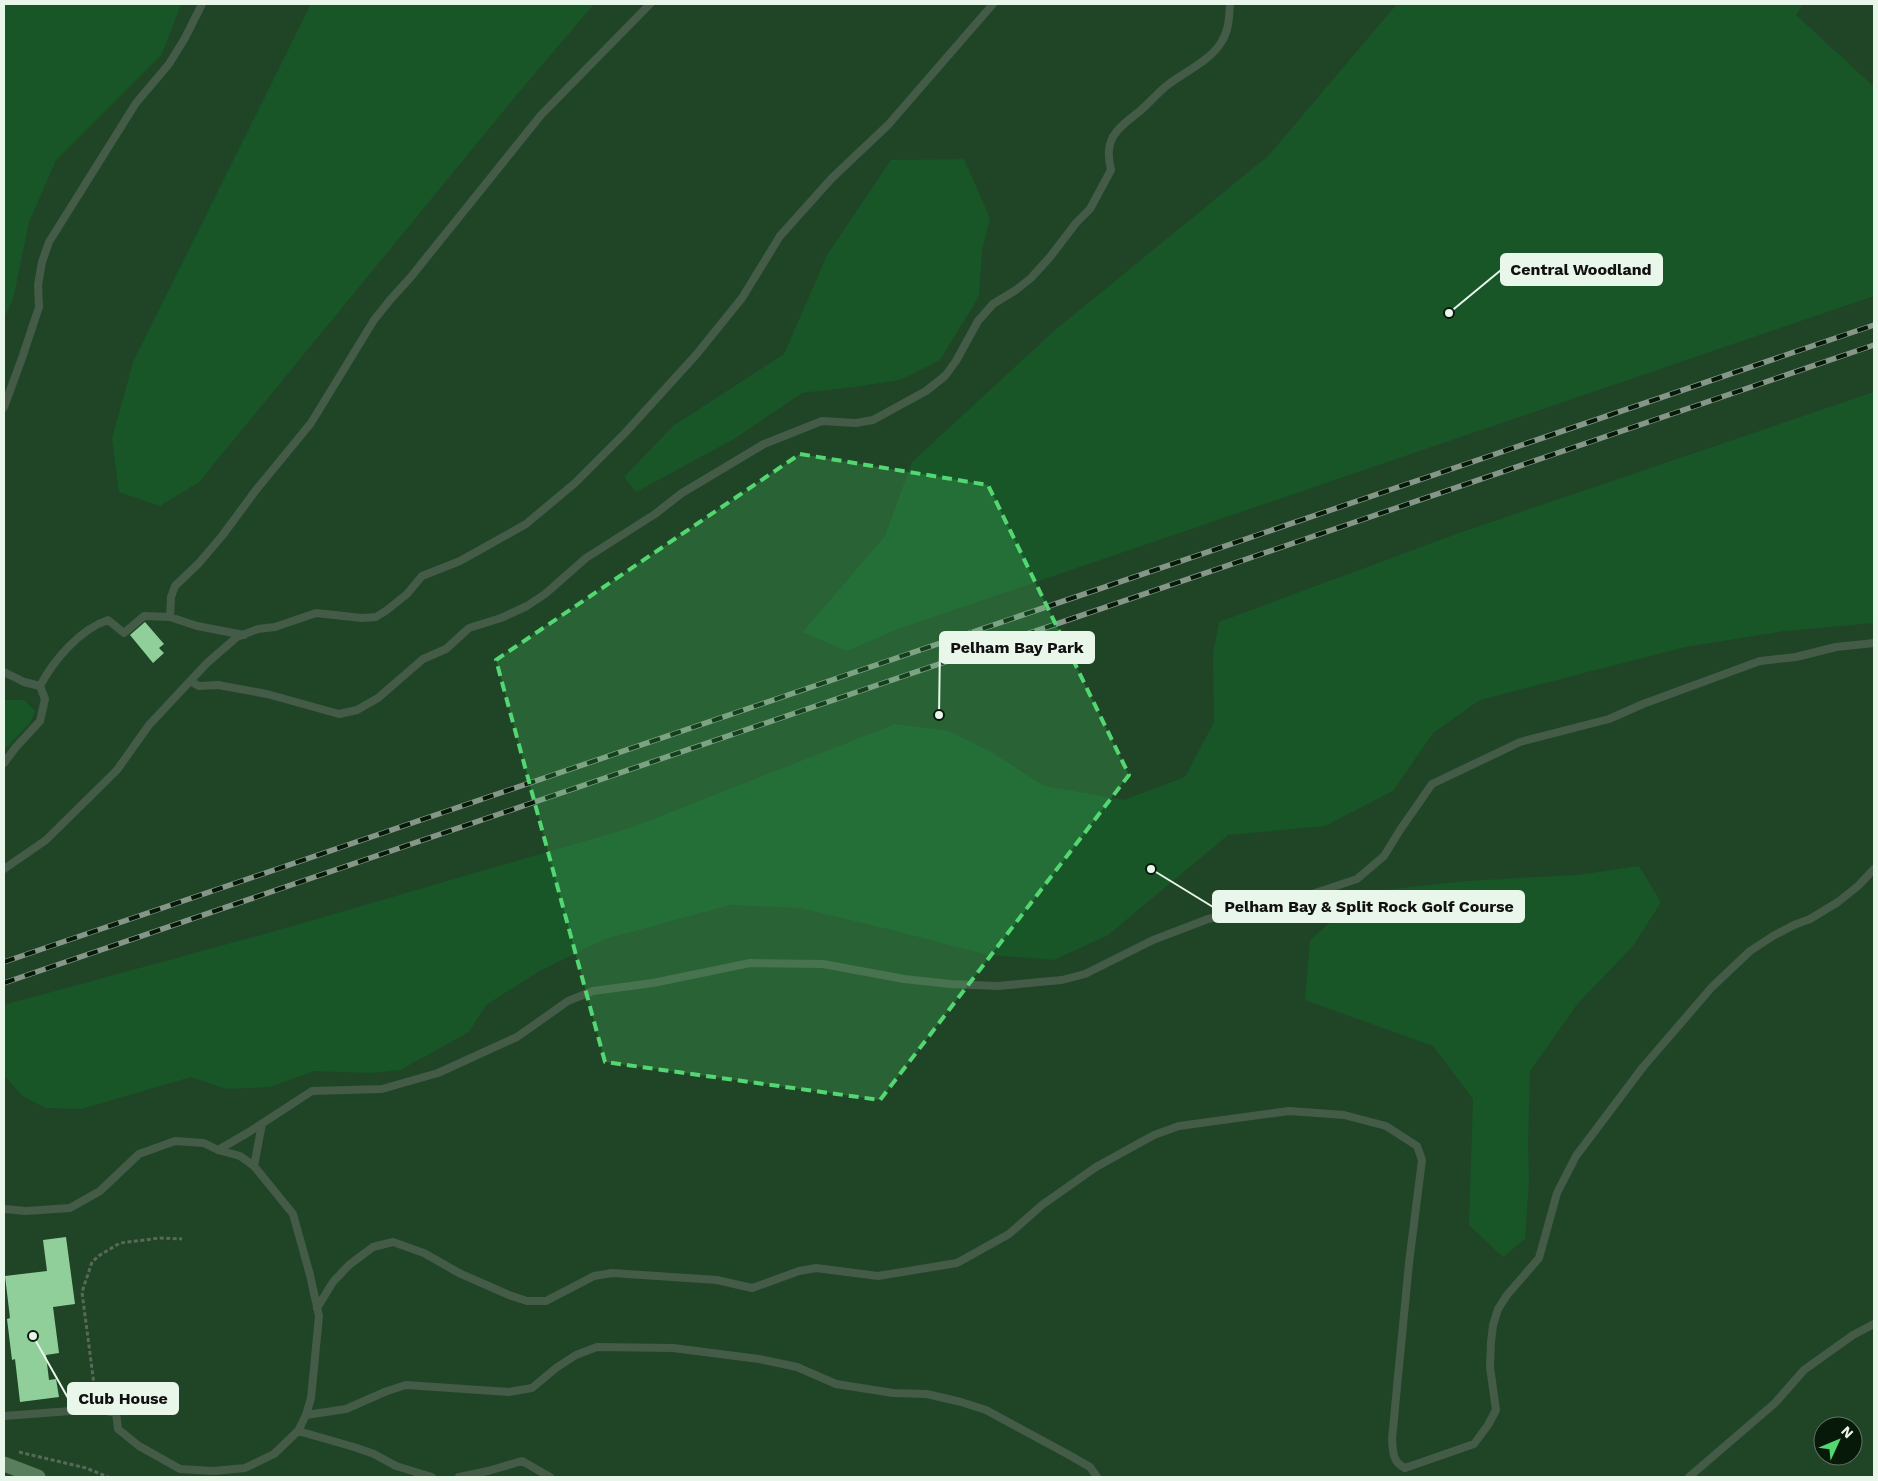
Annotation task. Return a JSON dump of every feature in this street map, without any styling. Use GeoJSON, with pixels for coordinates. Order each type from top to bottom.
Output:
{"type":"FeatureCollection","features":[{"type":"Feature","properties":{"kind":"main road"},"geometry":{"type":"LineString","coordinates":[[4,1464],[38,1477]]}},
{"type":"Feature","properties":{"kind":"lane"},"geometry":{"type":"LineString","coordinates":[[4,406],[38,307],[38,285],[42,262],[49,242],[136,103],[169,64],[202,4]]}},
{"type":"Feature","properties":{"kind":"lane"},"geometry":{"type":"LineString","coordinates":[[170,617],[171,597],[175,586],[199,563],[222,536],[256,490],[311,423],[374,320],[541,115],[650,4]]}},
{"type":"Feature","properties":{"kind":"lane"},"geometry":{"type":"LineString","coordinates":[[4,869],[46,840],[117,770],[149,725],[190,681],[237,637],[258,629],[275,627],[316,613],[362,618],[376,617],[408,594],[422,576],[460,561],[526,524],[575,483],[625,433],[696,355],[742,298],[780,236],[832,178],[888,125],[993,4]]}},
{"type":"Feature","properties":{"kind":"lane"},"geometry":{"type":"LineString","coordinates":[[190,681],[200,686],[218,685],[267,694],[339,714],[357,710],[378,698],[423,659],[446,649],[470,628],[502,618],[527,606],[545,594],[586,558],[655,514],[682,493],[764,444],[822,421],[856,423],[873,420],[926,391],[945,376],[956,361],[978,321],[994,304],[1031,278],[1076,223],[1090,210],[1111,170],[1108,158],[1110,143],[1120,126],[1142,109],[1165,87],[1214,52],[1222,41],[1229,22],[1230,4]]}},
{"type":"Feature","properties":{"kind":"lane"},"geometry":{"type":"LineString","coordinates":[[4,763],[40,721],[45,699],[40,686],[49,669],[63,653],[95,624],[108,620],[124,634],[144,616],[170,617],[197,626],[244,635]]}},
{"type":"Feature","properties":{"kind":"lane"},"geometry":{"type":"LineString","coordinates":[[218,1150],[312,1091],[382,1089],[438,1073],[516,1037],[568,1001],[593,991],[653,983],[750,964],[823,964],[904,979],[950,984],[998,986],[1062,980],[1085,974],[1152,940],[1208,919],[1286,903],[1357,879],[1384,856],[1432,784],[1520,742],[1608,719],[1643,704],[1760,661],[1796,657],[1836,647],[1874,643]]}},
{"type":"Feature","properties":{"kind":"lane"},"geometry":{"type":"LineString","coordinates":[[4,672],[24,682],[40,686]]}},
{"type":"Feature","properties":{"kind":"lane"},"geometry":{"type":"LineString","coordinates":[[317,1308],[333,1282],[349,1265],[373,1247],[394,1242],[424,1253],[459,1273],[527,1301],[546,1301],[594,1276],[612,1273],[717,1280],[752,1288],[799,1271],[816,1268],[878,1276],[957,1263],[1009,1234],[1042,1205],[1067,1187],[1154,1135],[1179,1126],[1289,1111],[1344,1116],[1386,1126],[1417,1146],[1422,1160],[1409,1263],[1392,1439],[1394,1459],[1405,1468],[1474,1444],[1488,1425],[1496,1410],[1490,1367],[1493,1325],[1498,1309],[1507,1294],[1539,1258],[1557,1193],[1576,1156],[1643,1067],[1712,987],[1750,951],[1773,936],[1810,919],[1838,902],[1858,886],[1874,869]]}},
{"type":"Feature","properties":{"kind":"lane"},"geometry":{"type":"LineString","coordinates":[[254,1166],[262,1124]]}},
{"type":"Feature","properties":{"kind":"lane"},"geometry":{"type":"LineString","coordinates":[[4,1209],[26,1211],[70,1208],[100,1191],[139,1154],[175,1141],[204,1143],[218,1150],[240,1156],[254,1166],[293,1214],[319,1316],[311,1398],[306,1415],[298,1430],[274,1454],[245,1468],[214,1471],[180,1469],[139,1446],[118,1429],[116,1413],[97,1409],[4,1416]]}},
{"type":"Feature","properties":{"kind":"lane"},"geometry":{"type":"LineString","coordinates":[[1689,1477],[1775,1402],[1804,1370],[1853,1335],[1874,1324]]}},
{"type":"Feature","properties":{"kind":"lane"},"geometry":{"type":"LineString","coordinates":[[306,1415],[346,1409],[406,1385],[508,1392],[532,1388],[556,1368],[576,1355],[597,1347],[674,1348],[759,1359],[797,1367],[836,1384],[893,1393],[927,1394],[961,1402],[986,1410],[1069,1455],[1090,1467],[1097,1477]]}},
{"type":"Feature","properties":{"kind":"lane"},"geometry":{"type":"LineString","coordinates":[[298,1430],[374,1454],[396,1466],[432,1477]]}},
{"type":"Feature","properties":{"kind":"lane"},"geometry":{"type":"LineString","coordinates":[[460,1477],[522,1461],[550,1477]]}},
{"type":"Feature","properties":{"kind":"path"},"geometry":{"type":"LineString","coordinates":[[97,1409],[82,1292],[92,1262],[120,1243],[160,1238],[182,1239]]}},
{"type":"Feature","properties":{"kind":"path"},"geometry":{"type":"LineString","coordinates":[[12,1450],[86,1468],[108,1477]]}},
{"type":"Feature","properties":{"kind":"highlighted area"},"geometry":{"type":"Polygon","coordinates":[[[800,454],[988,485],[1129,775],[880,1100],[605,1062],[496,660],[800,454]]]}},
{"type":"Feature","properties":{"kind":"green space"},"geometry":{"type":"Polygon","coordinates":[[[4,4],[1874,4],[1874,1477],[4,1477],[4,4]]]}},
{"type":"Feature","properties":{"kind":"green space"},"geometry":{"type":"Polygon","coordinates":[[[4,4],[181,4],[162,54],[56,160],[29,222],[13,299],[4,318],[4,4]]]}},
{"type":"Feature","properties":{"kind":"green space"},"geometry":{"type":"Polygon","coordinates":[[[311,4],[594,4],[514,98],[199,482],[160,506],[119,492],[112,439],[133,362],[311,4]]]}},
{"type":"Feature","properties":{"kind":"green space"},"geometry":{"type":"Polygon","coordinates":[[[1397,4],[1803,4],[1796,15],[1874,87],[1874,296],[898,629],[846,651],[803,632],[885,536],[912,462],[1054,331],[1268,156],[1397,4]]]}},
{"type":"Feature","properties":{"kind":"green space"},"geometry":{"type":"Polygon","coordinates":[[[964,159],[990,218],[982,250],[979,296],[940,360],[900,380],[802,393],[734,439],[636,492],[624,477],[673,426],[784,354],[827,255],[891,160],[964,159]]]}},
{"type":"Feature","properties":{"kind":"green space"},"geometry":{"type":"Polygon","coordinates":[[[1874,392],[1874,623],[1785,631],[1685,647],[1480,700],[1433,733],[1393,791],[1325,826],[1228,835],[1108,935],[1054,960],[988,955],[800,908],[730,905],[605,939],[541,970],[486,1005],[469,1032],[400,1070],[371,1073],[314,1071],[270,1087],[226,1089],[191,1077],[81,1109],[46,1108],[21,1095],[4,1075],[4,1005],[286,928],[633,827],[895,724],[949,731],[991,752],[1044,786],[1124,800],[1185,777],[1214,722],[1213,654],[1219,622],[1459,533],[1874,392]]]}},
{"type":"Feature","properties":{"kind":"green space"},"geometry":{"type":"Polygon","coordinates":[[[4,700],[24,700],[35,711],[30,723],[4,750],[4,700]]]}},
{"type":"Feature","properties":{"kind":"green space"},"geometry":{"type":"Polygon","coordinates":[[[1639,866],[1661,902],[1633,946],[1578,1003],[1530,1071],[1529,1180],[1525,1239],[1503,1257],[1469,1225],[1473,1099],[1433,1046],[1305,1000],[1310,940],[1365,892],[1466,881],[1577,875],[1639,866]]]}},
{"type":"Feature","properties":{"kind":"building"},"geometry":{"type":"Polygon","coordinates":[[[145,622],[164,644],[159,648],[164,653],[153,663],[130,635],[145,622]]]}},
{"type":"Feature","properties":{"kind":"building"},"geometry":{"type":"Polygon","coordinates":[[[66,1237],[75,1304],[53,1307],[59,1353],[46,1355],[49,1380],[56,1379],[59,1397],[20,1402],[15,1359],[12,1360],[7,1319],[10,1318],[5,1276],[47,1271],[43,1240],[66,1237]]]}},
{"type":"Feature","properties":{"kind":"railway"},"geometry":{"type":"LineString","coordinates":[[4,962],[1874,325]]}},
{"type":"Feature","properties":{"kind":"railway"},"geometry":{"type":"LineString","coordinates":[[4,983],[1874,345]]}},
{"type":"Feature","properties":{"kind":"place","name":"Central Woodland"},"geometry":{"type":"Point","coordinates":[1449,313]}},
{"type":"Feature","properties":{"kind":"place","name":"Pelham Bay Park"},"geometry":{"type":"Point","coordinates":[939,715]}},
{"type":"Feature","properties":{"kind":"place","name":"Pelham Bay & Split Rock Golf Course"},"geometry":{"type":"Point","coordinates":[1151,869]}},
{"type":"Feature","properties":{"kind":"place","name":"Club House"},"geometry":{"type":"Point","coordinates":[33,1336]}}]}
